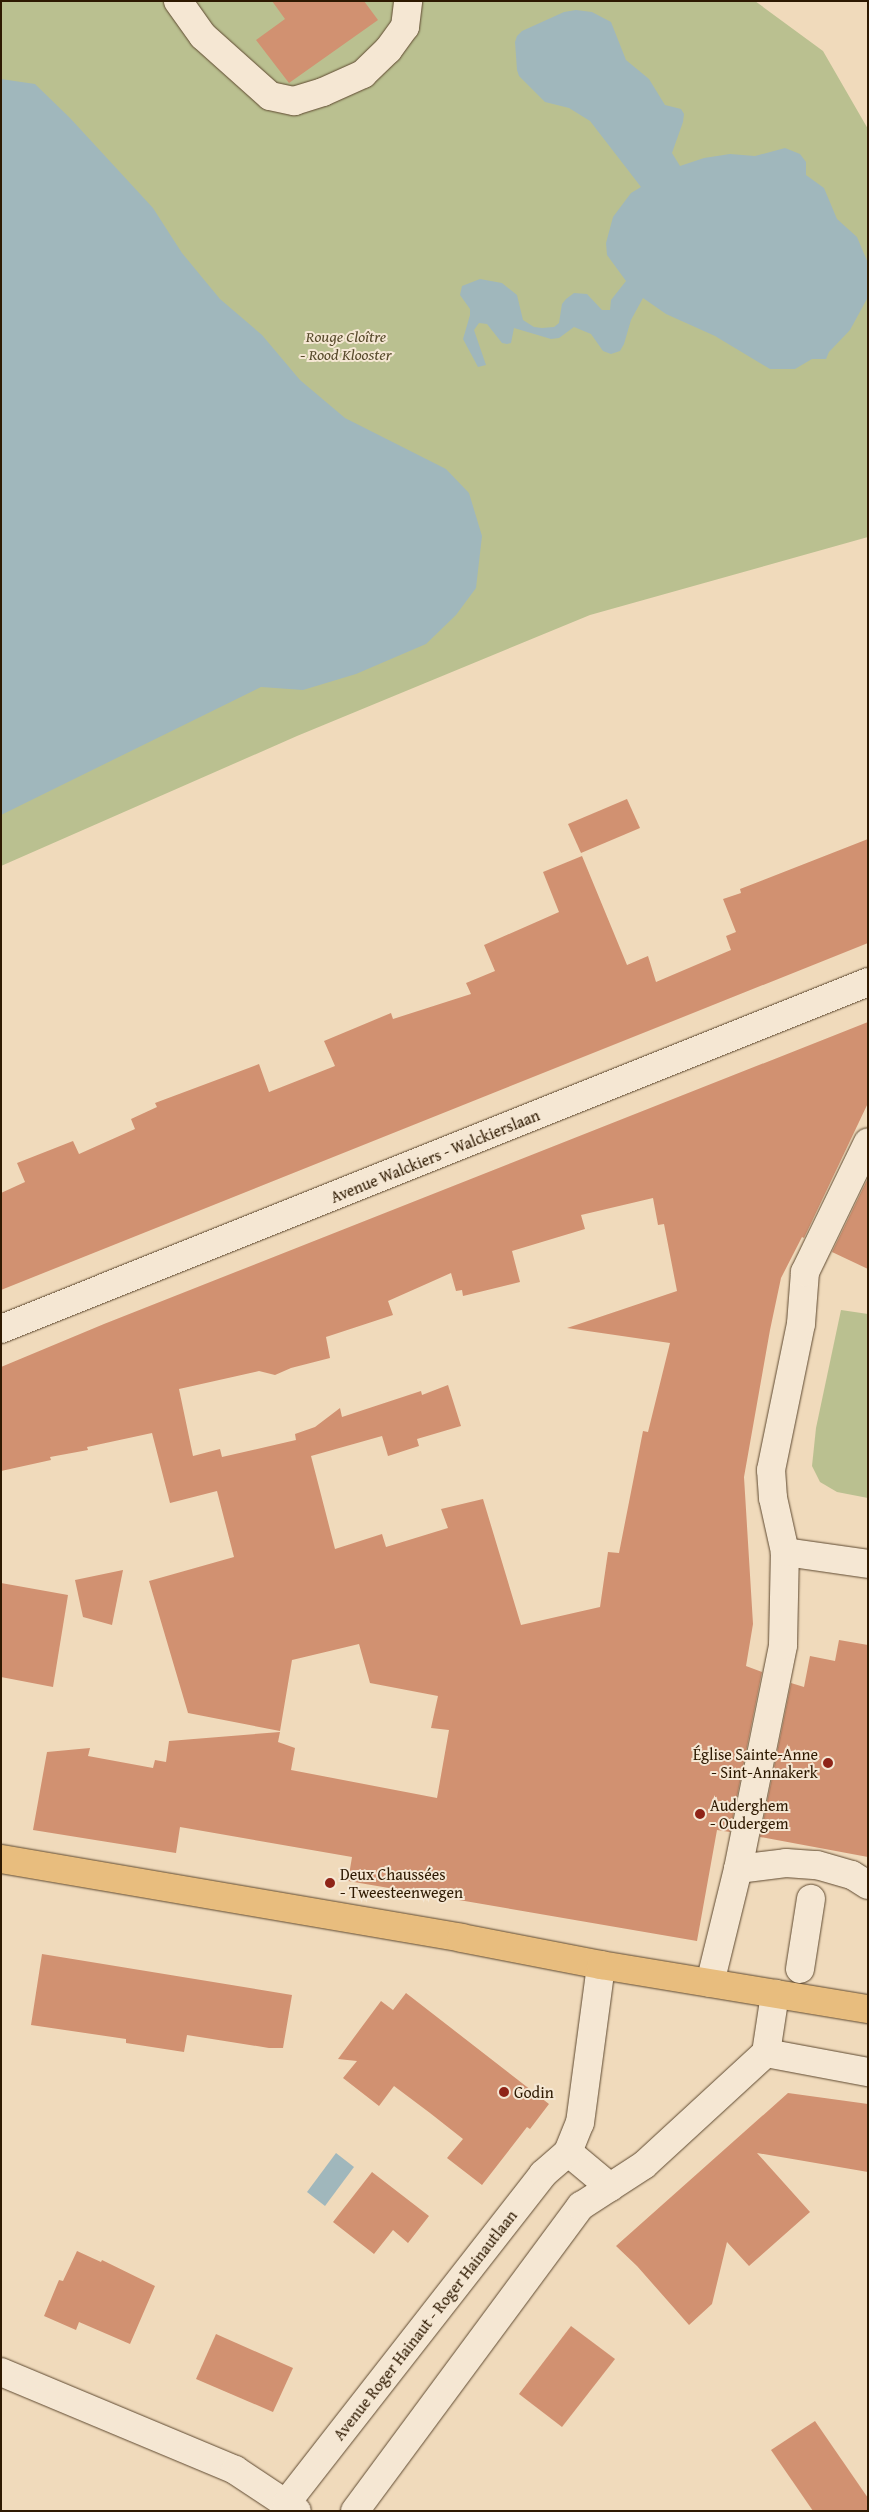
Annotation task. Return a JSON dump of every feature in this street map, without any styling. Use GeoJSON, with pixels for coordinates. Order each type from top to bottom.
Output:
{"type":"FeatureCollection","features":[{"type":"Feature","properties":{"kind":"main road"},"geometry":{"type":"LineString","coordinates":[[1,1859],[461,1938],[601,1965],[868,2009]]}},
{"type":"Feature","properties":{"kind":"street"},"geometry":{"type":"LineString","coordinates":[[178,1],[203,36],[270,96],[294,101],[323,92],[364,74],[388,50],[405,27],[408,1]]}},
{"type":"Feature","properties":{"kind":"street","name":"Avenue Walckiers - Walckierslaan"},"geometry":{"type":"LineString","coordinates":[[1,1329],[868,982]]}},
{"type":"Feature","properties":{"kind":"street"},"geometry":{"type":"LineString","coordinates":[[710,1983],[738,1869],[783,1645],[785,1552],[773,1498],[771,1470],[801,1324],[804,1272],[868,1142]]}},
{"type":"Feature","properties":{"kind":"street"},"geometry":{"type":"LineString","coordinates":[[785,1552],[868,1564]]}},
{"type":"Feature","properties":{"kind":"street"},"geometry":{"type":"LineString","coordinates":[[738,1869],[786,1863],[817,1865],[852,1875],[868,1885]]}},
{"type":"Feature","properties":{"kind":"street"},"geometry":{"type":"LineString","coordinates":[[800,1969],[811,1899]]}},
{"type":"Feature","properties":{"kind":"street","name":"Avenue Roger Hainaut - Roger Hainautlaan"},"geometry":{"type":"LineString","coordinates":[[292,2506],[544,2174],[568,2152],[580,2123],[601,1965]]}},
{"type":"Feature","properties":{"kind":"street"},"geometry":{"type":"LineString","coordinates":[[355,2511],[582,2206],[644,2166],[766,2053],[775,1994]]}},
{"type":"Feature","properties":{"kind":"street"},"geometry":{"type":"LineString","coordinates":[[766,2053],[868,2072]]}},
{"type":"Feature","properties":{"kind":"street"},"geometry":{"type":"LineString","coordinates":[[568,2152],[610,2187]]}},
{"type":"Feature","properties":{"kind":"street"},"geometry":{"type":"LineString","coordinates":[[1,2372],[235,2470],[292,2506]]}},
{"type":"Feature","properties":{"kind":"green space","name":"Rouge Cloître - Rood Klooster"},"geometry":{"type":"Polygon","coordinates":[[[1,1],[755,1],[823,51],[868,129],[868,537],[590,615],[297,736],[1,866],[1,1]]]}},
{"type":"Feature","properties":{"kind":"green space"},"geometry":{"type":"Polygon","coordinates":[[[841,1310],[868,1314],[868,1498],[837,1492],[820,1482],[812,1466],[816,1428],[841,1310]]]}},
{"type":"Feature","properties":{"kind":"water"},"geometry":{"type":"Polygon","coordinates":[[[576,10],[592,12],[611,22],[626,60],[649,79],[665,105],[681,109],[684,114],[683,122],[672,153],[680,166],[704,158],[730,154],[755,156],[785,148],[800,154],[806,162],[806,175],[824,188],[837,219],[857,237],[868,263],[868,297],[850,330],[829,352],[826,359],[812,359],[795,369],[770,369],[715,336],[666,314],[643,298],[631,320],[620,351],[611,354],[603,351],[591,334],[574,327],[559,338],[551,339],[514,328],[511,343],[507,344],[502,343],[487,324],[479,323],[474,330],[486,365],[478,367],[463,339],[470,309],[460,295],[462,286],[480,279],[502,283],[517,295],[523,320],[534,327],[542,328],[554,327],[559,323],[562,304],[574,293],[587,294],[602,310],[610,310],[611,300],[626,281],[607,255],[606,243],[613,217],[631,193],[641,187],[590,121],[569,108],[545,102],[519,76],[517,70],[515,42],[517,36],[522,31],[564,12],[576,10]]]}},
{"type":"Feature","properties":{"kind":"water"},"geometry":{"type":"Polygon","coordinates":[[[1,79],[35,84],[70,118],[153,208],[182,253],[220,299],[262,335],[300,380],[345,418],[446,469],[469,493],[482,536],[476,588],[456,615],[426,644],[356,674],[303,690],[261,687],[1,815],[1,79]]]}},
{"type":"Feature","properties":{"kind":"water"},"geometry":{"type":"Polygon","coordinates":[[[336,2153],[354,2167],[325,2206],[307,2192],[336,2153]]]}},
{"type":"Feature","properties":{"kind":"building"},"geometry":{"type":"Polygon","coordinates":[[[272,1],[364,1],[378,20],[289,83],[256,40],[285,19],[272,1]]]}},
{"type":"Feature","properties":{"kind":"building"},"geometry":{"type":"Polygon","coordinates":[[[627,799],[640,828],[581,853],[568,824],[627,799]]]}},
{"type":"Feature","properties":{"kind":"building"},"geometry":{"type":"Polygon","coordinates":[[[868,839],[868,943],[1,1290],[1,1193],[25,1182],[17,1163],[73,1141],[79,1154],[135,1129],[131,1119],[157,1107],[155,1103],[259,1064],[269,1092],[335,1066],[324,1041],[391,1013],[393,1019],[471,994],[466,983],[495,971],[484,945],[559,912],[543,872],[582,856],[627,965],[648,956],[656,982],[731,950],[726,936],[736,932],[723,899],[741,893],[740,889],[868,839]]]}},
{"type":"Feature","properties":{"kind":"building"},"geometry":{"type":"Polygon","coordinates":[[[868,1022],[868,1103],[804,1238],[802,1237],[781,1278],[770,1330],[744,1477],[753,1624],[746,1666],[762,1672],[730,1832],[717,1830],[697,1941],[348,1881],[352,1857],[180,1827],[176,1853],[33,1830],[47,1752],[90,1748],[88,1756],[153,1768],[155,1760],[166,1762],[169,1741],[280,1732],[278,1742],[295,1748],[291,1770],[437,1798],[449,1730],[431,1728],[438,1696],[370,1683],[359,1644],[292,1660],[280,1731],[188,1713],[149,1581],[234,1557],[217,1491],[170,1503],[152,1433],[87,1447],[88,1450],[50,1457],[51,1460],[1,1471],[1,1367],[104,1324],[868,1022]],[[653,1198],[581,1215],[585,1229],[512,1251],[520,1282],[463,1296],[462,1290],[456,1291],[451,1273],[388,1301],[393,1315],[326,1337],[330,1358],[291,1368],[275,1375],[259,1371],[179,1389],[193,1456],[220,1449],[222,1457],[296,1440],[295,1434],[315,1427],[340,1408],[342,1417],[421,1391],[422,1395],[448,1385],[461,1426],[417,1439],[419,1446],[388,1456],[382,1436],[311,1456],[335,1549],[382,1534],[386,1547],[448,1528],[441,1509],[483,1499],[521,1625],[600,1607],[608,1552],[619,1553],[643,1431],[648,1432],[670,1343],[567,1328],[677,1291],[664,1224],[658,1225],[653,1198]]]}},
{"type":"Feature","properties":{"kind":"building"},"geometry":{"type":"Polygon","coordinates":[[[868,1178],[868,1269],[832,1252],[868,1178]]]}},
{"type":"Feature","properties":{"kind":"building"},"geometry":{"type":"Polygon","coordinates":[[[123,1570],[112,1625],[83,1617],[75,1580],[123,1570]]]}},
{"type":"Feature","properties":{"kind":"building"},"geometry":{"type":"Polygon","coordinates":[[[1,1583],[68,1595],[53,1687],[1,1677],[1,1583]]]}},
{"type":"Feature","properties":{"kind":"building","name":"Église Sainte-Anne - Sint-Annakerk"},"geometry":{"type":"Polygon","coordinates":[[[839,1640],[868,1645],[868,1857],[760,1837],[791,1683],[804,1687],[810,1656],[835,1661],[839,1640]]]}},
{"type":"Feature","properties":{"kind":"building"},"geometry":{"type":"Polygon","coordinates":[[[42,1954],[292,1995],[283,2048],[269,2048],[187,2035],[184,2052],[126,2043],[126,2039],[31,2025],[42,1954]]]}},
{"type":"Feature","properties":{"kind":"building"},"geometry":{"type":"Polygon","coordinates":[[[406,1993],[549,2104],[530,2129],[527,2127],[482,2185],[447,2158],[463,2139],[430,2113],[394,2086],[379,2106],[343,2078],[357,2061],[338,2059],[381,2001],[393,2010],[406,1993]]]}},
{"type":"Feature","properties":{"kind":"building"},"geometry":{"type":"Polygon","coordinates":[[[788,2093],[868,2104],[868,2172],[757,2153],[810,2212],[749,2266],[727,2242],[712,2304],[689,2325],[637,2266],[616,2246],[788,2093]]]}},
{"type":"Feature","properties":{"kind":"building"},"geometry":{"type":"Polygon","coordinates":[[[372,2172],[429,2216],[408,2243],[393,2230],[374,2254],[333,2222],[372,2172]]]}},
{"type":"Feature","properties":{"kind":"building"},"geometry":{"type":"Polygon","coordinates":[[[77,2251],[101,2262],[102,2260],[155,2286],[130,2344],[79,2322],[76,2330],[44,2316],[59,2280],[63,2281],[77,2251]]]}},
{"type":"Feature","properties":{"kind":"building"},"geometry":{"type":"Polygon","coordinates":[[[571,2326],[615,2359],[562,2427],[519,2394],[571,2326]]]}},
{"type":"Feature","properties":{"kind":"building"},"geometry":{"type":"Polygon","coordinates":[[[216,2334],[293,2368],[273,2412],[196,2379],[216,2334]]]}},
{"type":"Feature","properties":{"kind":"building"},"geometry":{"type":"Polygon","coordinates":[[[815,2421],[868,2498],[868,2511],[813,2511],[771,2450],[815,2421]]]}},
{"type":"Feature","properties":{"kind":"place","name":"Église Sainte-Anne - Sint-Annakerk"},"geometry":{"type":"Point","coordinates":[828,1763]}},
{"type":"Feature","properties":{"kind":"place","name":"Auderghem - Oudergem"},"geometry":{"type":"Point","coordinates":[700,1814]}},
{"type":"Feature","properties":{"kind":"place","name":"Deux Chaussées - Tweesteenwegen"},"geometry":{"type":"Point","coordinates":[330,1883]}},
{"type":"Feature","properties":{"kind":"place","name":"Godin"},"geometry":{"type":"Point","coordinates":[504,2092]}}]}
